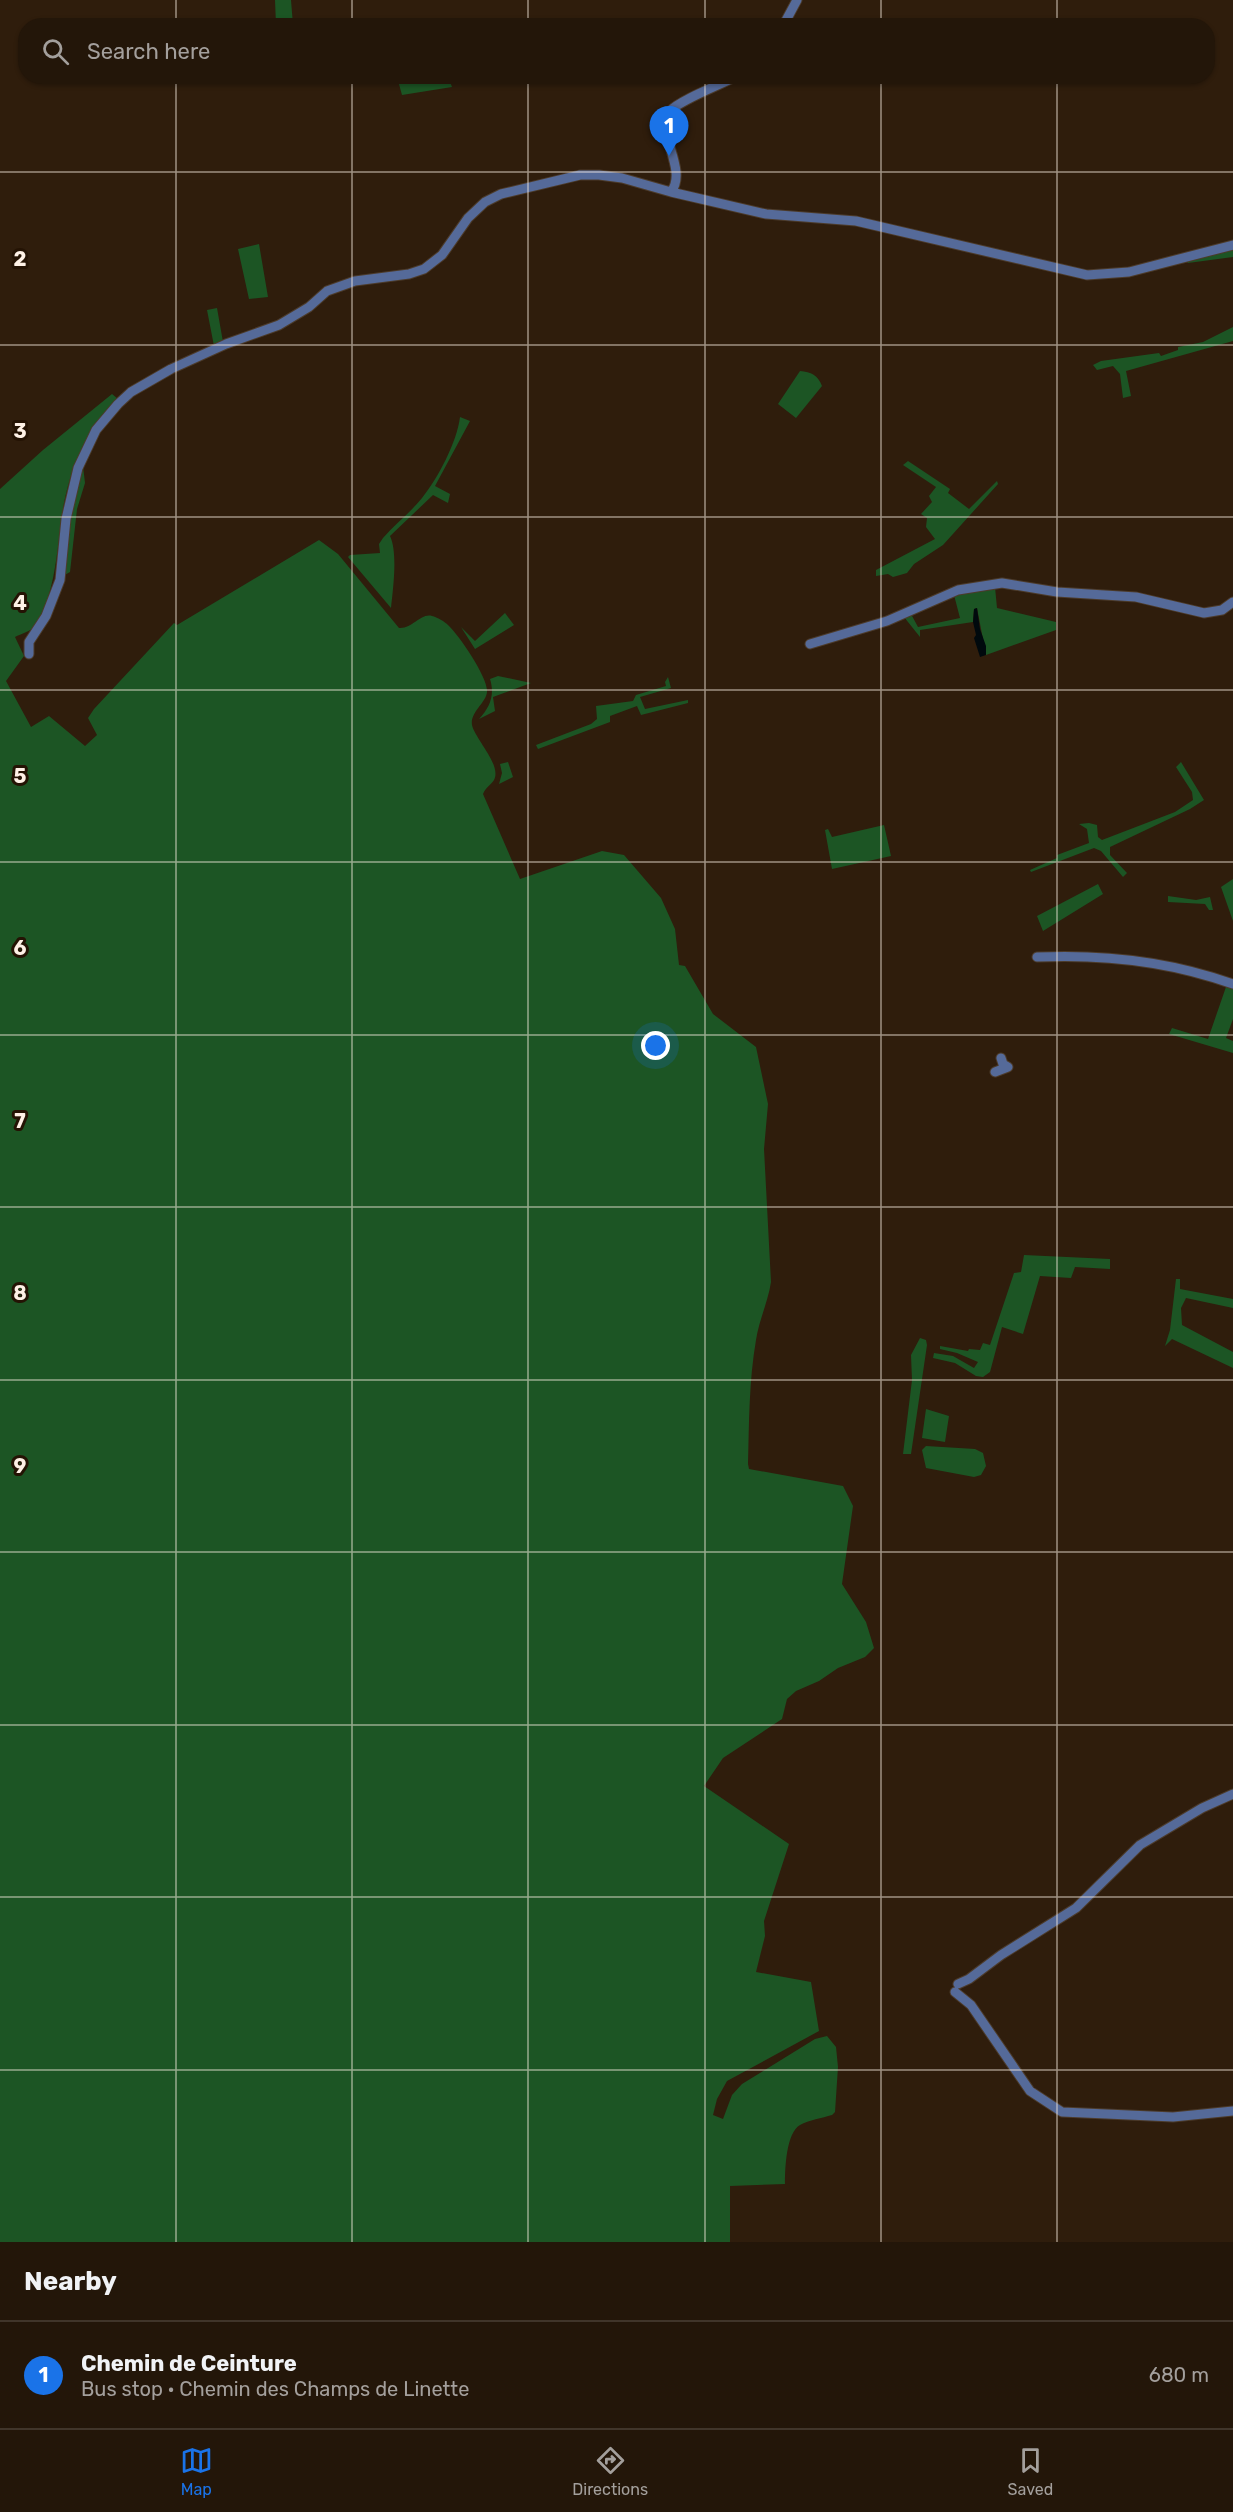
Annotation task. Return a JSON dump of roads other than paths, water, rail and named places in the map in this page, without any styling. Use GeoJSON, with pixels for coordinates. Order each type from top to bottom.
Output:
{"type":"FeatureCollection","features":[{"type":"Feature","properties":{"kind":"street"},"geometry":{"type":"LineString","coordinates":[[787,18],[797,0]]}},
{"type":"Feature","properties":{"kind":"street"},"geometry":{"type":"LineString","coordinates":[[671,192],[674,188],[675,171],[665,128],[668,115],[677,106],[721,84]]}},
{"type":"Feature","properties":{"kind":"street"},"geometry":{"type":"LineString","coordinates":[[29,654],[29,642],[46,616],[60,580],[70,498],[84,452],[100,423],[131,393],[201,354],[279,325],[309,307],[327,291],[355,281],[409,274],[424,269],[442,255],[468,218],[485,202],[501,194],[580,175],[622,178],[671,192],[779,216],[856,221],[1088,275],[1129,272],[1233,245]]}},
{"type":"Feature","properties":{"kind":"street"},"geometry":{"type":"LineString","coordinates":[[810,644],[887,621],[958,590],[1002,583],[1058,592],[1136,597],[1204,613],[1222,610],[1233,602]]}},
{"type":"Feature","properties":{"kind":"street"},"geometry":{"type":"LineString","coordinates":[[1038,957],[1122,958],[1184,969],[1233,984]]}},
{"type":"Feature","properties":{"kind":"street"},"geometry":{"type":"LineString","coordinates":[[995,1072],[1008,1067],[1003,1064],[1001,1058]]}},
{"type":"Feature","properties":{"kind":"street"},"geometry":{"type":"LineString","coordinates":[[1233,1794],[1202,1808],[1140,1845],[1076,1908],[1001,1955],[957,1988],[1030,2091],[1062,2112],[1173,2117],[1233,2111]]}},
{"type":"Feature","properties":{"kind":"place","name":"Chemin de Ceinture"},"geometry":{"type":"Point","coordinates":[669,156]}}]}
